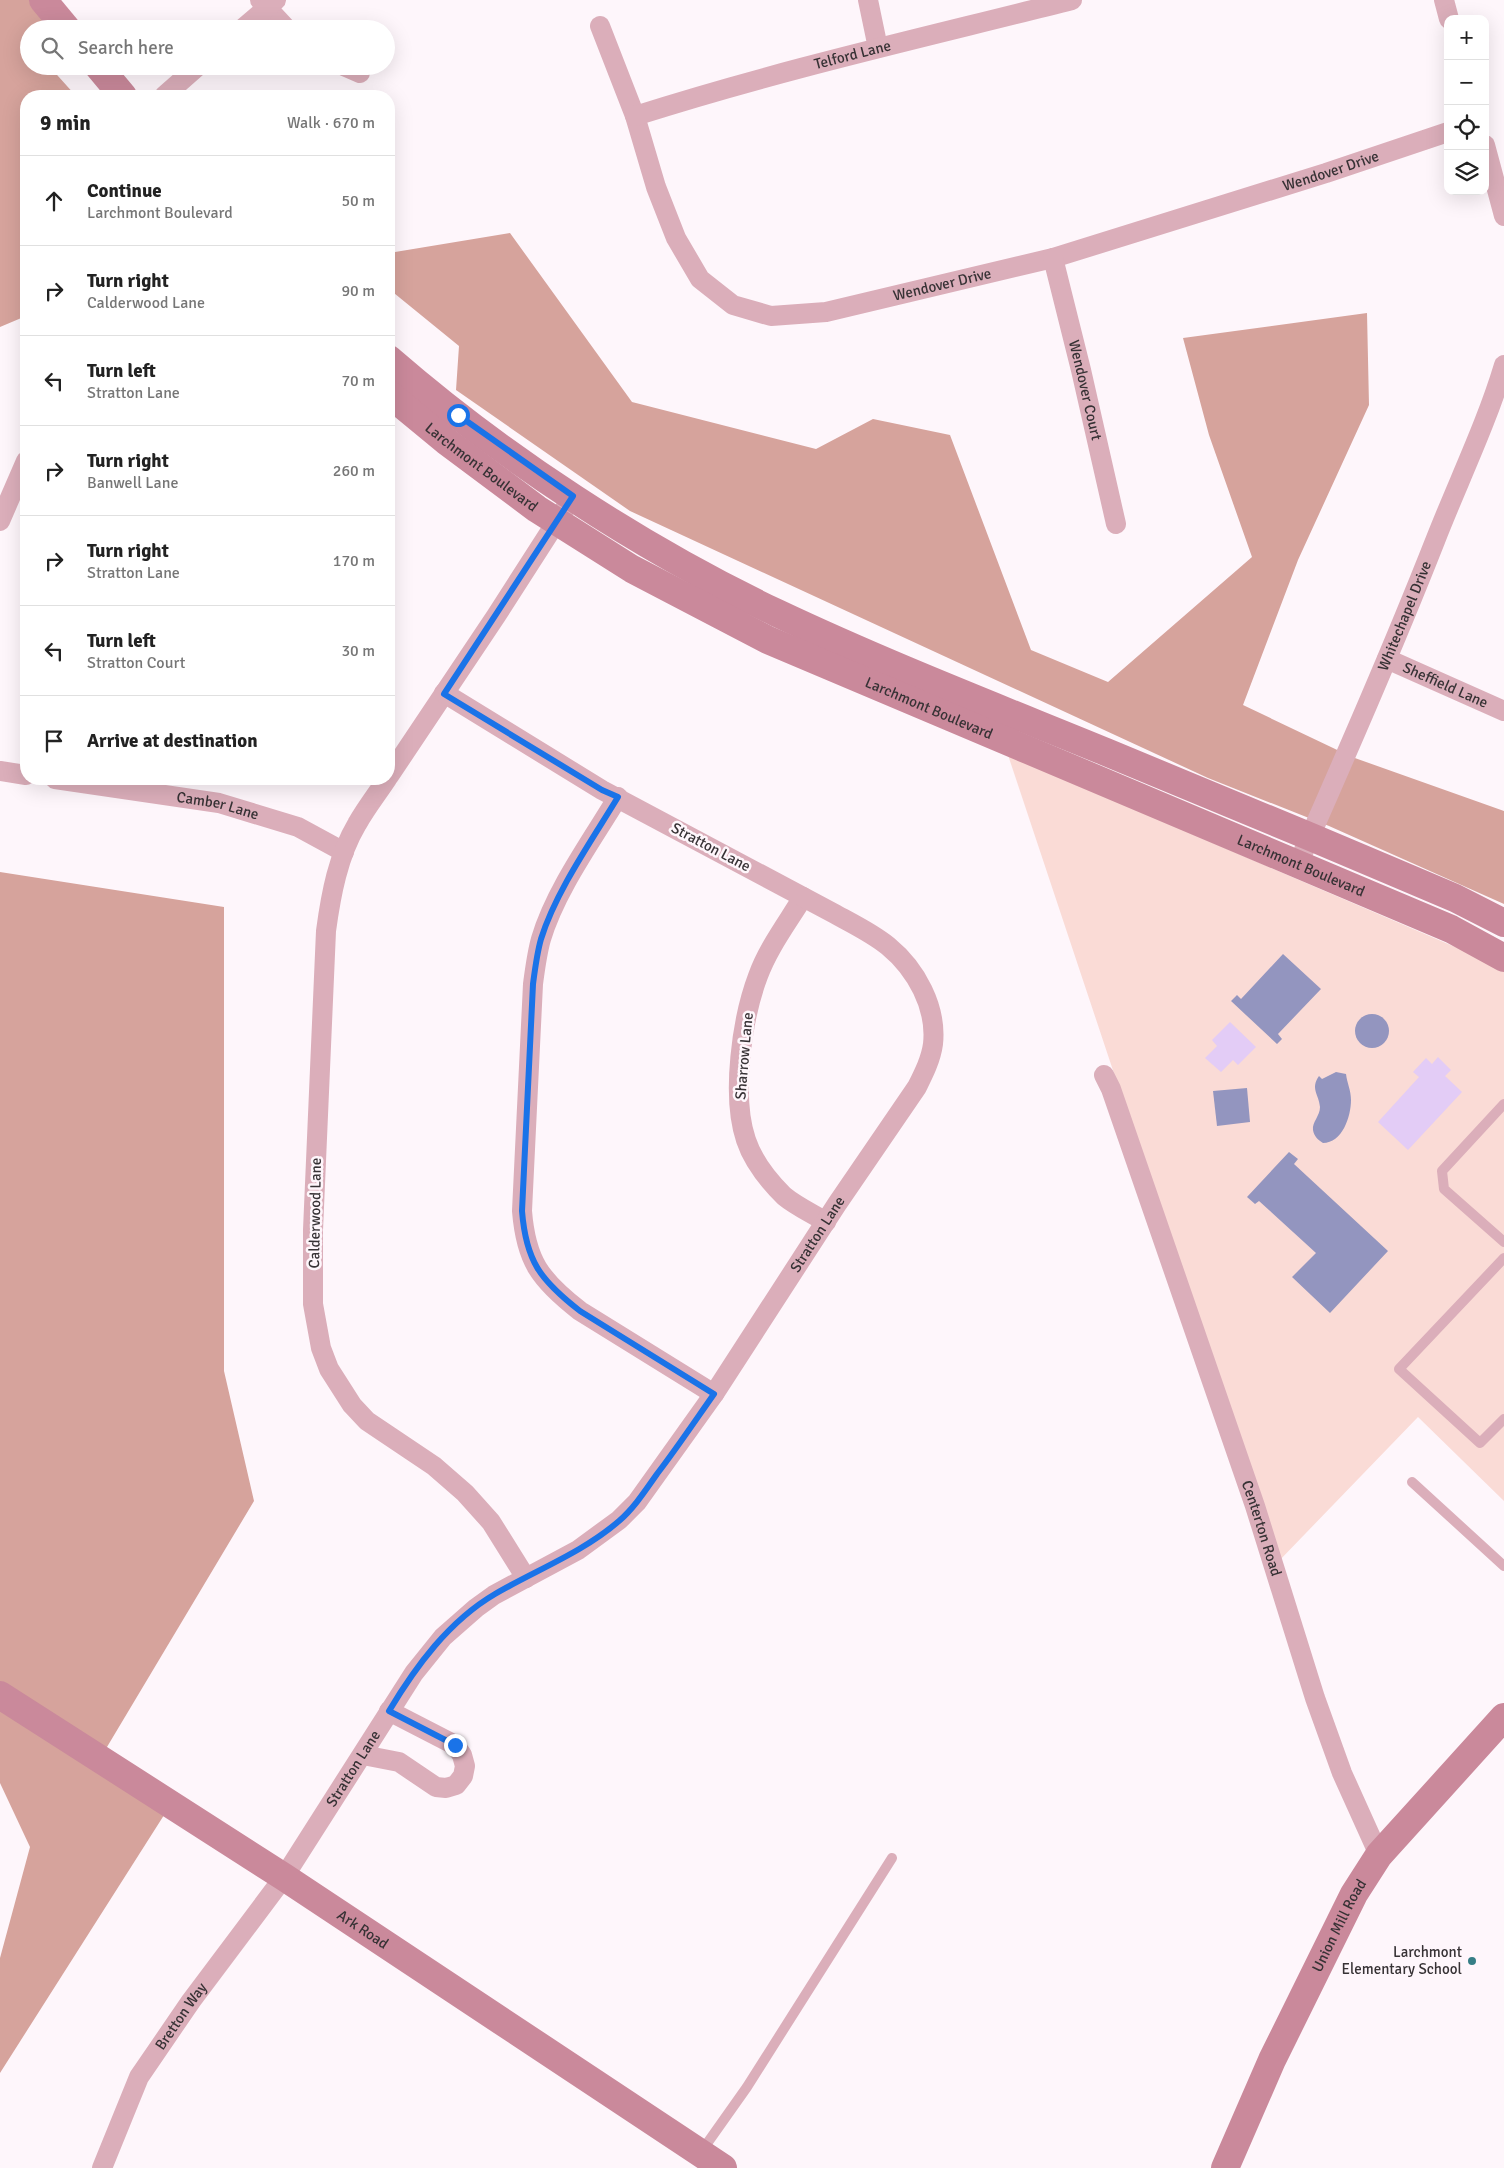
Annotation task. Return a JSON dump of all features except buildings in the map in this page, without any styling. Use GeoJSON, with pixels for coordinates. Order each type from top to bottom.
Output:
{"type":"FeatureCollection","features":[{"type":"Feature","properties":{"kind":"street"},"geometry":{"type":"LineString","coordinates":[[43,0],[60,20]]}},
{"type":"Feature","properties":{"kind":"street"},"geometry":{"type":"LineString","coordinates":[[868,0],[878,48]]}},
{"type":"Feature","properties":{"kind":"street","name":"Telford Lane"},"geometry":{"type":"LineString","coordinates":[[635,116],[708,92],[1072,0]]}},
{"type":"Feature","properties":{"kind":"street"},"geometry":{"type":"LineString","coordinates":[[1444,0],[1448,15]]}},
{"type":"Feature","properties":{"kind":"street"},"geometry":{"type":"LineString","coordinates":[[251,20],[268,3],[280,20]]}},
{"type":"Feature","properties":{"kind":"street","name":"Wendover Drive"},"geometry":{"type":"LineString","coordinates":[[600,26],[635,116],[656,187],[676,238],[700,279],[733,304],[770,316],[826,312],[1053,258],[1326,173],[1444,133]]}},
{"type":"Feature","properties":{"kind":"street"},"geometry":{"type":"LineString","coordinates":[[106,75],[118,90]]}},
{"type":"Feature","properties":{"kind":"street"},"geometry":{"type":"LineString","coordinates":[[171,90],[188,75]]}},
{"type":"Feature","properties":{"kind":"street"},"geometry":{"type":"LineString","coordinates":[[1486,150],[1504,216]]}},
{"type":"Feature","properties":{"kind":"street","name":"Wendover Court"},"geometry":{"type":"LineString","coordinates":[[1053,258],[1116,524]]}},
{"type":"Feature","properties":{"kind":"street","name":"Larchmont Boulevard"},"geometry":{"type":"LineString","coordinates":[[395,364],[464,420],[594,511],[702,574],[810,628],[948,688],[1456,898],[1504,923]]}},
{"type":"Feature","properties":{"kind":"street","name":"Whitechapel Drive"},"geometry":{"type":"LineString","coordinates":[[1298,864],[1387,659],[1491,405],[1504,365]]}},
{"type":"Feature","properties":{"kind":"street","name":"Larchmont Boulevard"},"geometry":{"type":"LineString","coordinates":[[395,399],[446,441],[556,521],[632,569],[768,640],[1451,928],[1504,958]]}},
{"type":"Feature","properties":{"kind":"street"},"geometry":{"type":"LineString","coordinates":[[0,520],[20,475]]}},
{"type":"Feature","properties":{"kind":"street","name":"Calderwood Lane"},"geometry":{"type":"LineString","coordinates":[[395,768],[573,496]]}},
{"type":"Feature","properties":{"kind":"street","name":"Sheffield Lane"},"geometry":{"type":"LineString","coordinates":[[1387,659],[1504,711]]}},
{"type":"Feature","properties":{"kind":"street","name":"Stratton Lane"},"geometry":{"type":"LineString","coordinates":[[284,1877],[414,1673],[458,1621],[494,1595],[578,1550],[619,1520],[647,1488],[714,1394],[917,1087],[927,1066],[933,1044],[933,1022],[928,1000],[918,980],[889,946],[871,934],[803,897],[602,790],[444,694]]}},
{"type":"Feature","properties":{"kind":"street"},"geometry":{"type":"LineString","coordinates":[[0,771],[20,774]]}},
{"type":"Feature","properties":{"kind":"street","name":"Camber Lane"},"geometry":{"type":"LineString","coordinates":[[132,785],[253,812],[298,827],[344,852]]}},
{"type":"Feature","properties":{"kind":"street","name":"Calderwood Lane"},"geometry":{"type":"LineString","coordinates":[[383,785],[356,825],[344,852],[332,888],[326,930],[313,1230],[314,1304],[321,1348],[329,1369],[352,1405],[367,1421],[434,1466],[465,1493],[491,1522],[526,1578]]}},
{"type":"Feature","properties":{"kind":"street"},"geometry":{"type":"LineString","coordinates":[[618,797],[548,920],[538,953],[533,984],[522,1211],[523,1227],[532,1260],[552,1288],[565,1300],[714,1394]]}},
{"type":"Feature","properties":{"kind":"street","name":"Sharrow Lane"},"geometry":{"type":"LineString","coordinates":[[803,897],[758,974],[749,1004],[743,1034],[739,1082],[740,1112],[746,1139],[767,1176],[786,1197],[826,1222]]}},
{"type":"Feature","properties":{"kind":"street","name":"Centerton Road"},"geometry":{"type":"LineString","coordinates":[[1104,1075],[1111,1088],[1255,1506],[1315,1698],[1342,1773],[1378,1855]]}},
{"type":"Feature","properties":{"kind":"street","name":"Ark Road"},"geometry":{"type":"LineString","coordinates":[[0,1695],[284,1877],[723,2168]]}},
{"type":"Feature","properties":{"kind":"street"},"geometry":{"type":"LineString","coordinates":[[363,1755],[399,1762],[436,1787],[446,1788],[456,1785],[462,1776],[465,1766],[464,1760],[455,1745],[389,1711]]}},
{"type":"Feature","properties":{"kind":"street","name":"Union Mill Road"},"geometry":{"type":"LineString","coordinates":[[1225,2168],[1272,2060],[1334,1931],[1378,1855],[1504,1717]]}},
{"type":"Feature","properties":{"kind":"street","name":"Bretton Way"},"geometry":{"type":"LineString","coordinates":[[102,2168],[139,2077],[191,2001],[284,1877]]}},
{"type":"Feature","properties":{"kind":"lane"},"geometry":{"type":"LineString","coordinates":[[1504,1104],[1442,1171],[1444,1189],[1504,1242]]}},
{"type":"Feature","properties":{"kind":"lane"},"geometry":{"type":"LineString","coordinates":[[1504,1258],[1399,1369],[1480,1443],[1504,1419]]}},
{"type":"Feature","properties":{"kind":"lane"},"geometry":{"type":"LineString","coordinates":[[1412,1482],[1504,1566]]}},
{"type":"Feature","properties":{"kind":"lane"},"geometry":{"type":"LineString","coordinates":[[701,2153],[747,2087],[892,1858]]}},
{"type":"Feature","properties":{"kind":"shaded area"},"geometry":{"type":"Polygon","coordinates":[[[0,0],[47,0],[44,20],[20,20],[20,75],[57,75],[71,90],[20,90],[20,319],[0,327],[0,0]]]}},
{"type":"Feature","properties":{"kind":"shaded area"},"geometry":{"type":"Polygon","coordinates":[[[510,233],[632,402],[816,449],[873,419],[950,435],[1031,650],[1108,682],[1252,557],[1209,435],[1183,338],[1367,313],[1369,405],[1298,560],[1243,705],[1352,757],[1504,811],[1504,904],[1329,826],[1208,778],[630,511],[456,390],[459,346],[395,294],[395,252],[510,233]]]}},
{"type":"Feature","properties":{"kind":"shaded area"},"geometry":{"type":"Polygon","coordinates":[[[1008,755],[1504,968],[1504,1501],[1418,1417],[1277,1563],[1008,755]]]}},
{"type":"Feature","properties":{"kind":"shaded area"},"geometry":{"type":"Polygon","coordinates":[[[0,872],[224,907],[224,1371],[254,1501],[104,1752],[173,1801],[0,2073],[0,1958],[30,1847],[0,1783],[0,872]]]}},
{"type":"Feature","properties":{"kind":"water"},"geometry":{"type":"Polygon","coordinates":[[[1283,954],[1321,989],[1278,1034],[1282,1039],[1277,1044],[1231,1001],[1237,995],[1241,999],[1283,954]]]}},
{"type":"Feature","properties":{"kind":"water"},"geometry":{"type":"Polygon","coordinates":[[[1372,1014],[1379,1015],[1384,1019],[1388,1024],[1388,1038],[1384,1043],[1379,1047],[1372,1048],[1365,1047],[1360,1043],[1356,1038],[1355,1031],[1356,1024],[1360,1019],[1365,1015],[1372,1014]]]}},
{"type":"Feature","properties":{"kind":"water"},"geometry":{"type":"Polygon","coordinates":[[[1336,1072],[1346,1074],[1351,1096],[1351,1107],[1347,1121],[1340,1134],[1330,1142],[1323,1143],[1316,1138],[1313,1130],[1320,1107],[1315,1084],[1319,1076],[1322,1079],[1336,1072]]]}},
{"type":"Feature","properties":{"kind":"water"},"geometry":{"type":"Polygon","coordinates":[[[1247,1088],[1250,1122],[1217,1126],[1213,1091],[1247,1088]]]}},
{"type":"Feature","properties":{"kind":"water"},"geometry":{"type":"Polygon","coordinates":[[[1289,1152],[1298,1159],[1294,1164],[1388,1251],[1330,1313],[1292,1277],[1316,1253],[1259,1201],[1255,1204],[1247,1197],[1289,1152]]]}},
{"type":"Feature","properties":{"kind":"place","name":"Larchmont Elementary School"},"geometry":{"type":"Point","coordinates":[1472,1961]}},
{"type":"Feature","properties":{"kind":"route"},"geometry":{"type":"LineString","coordinates":[[455,1745],[389,1711],[400,1692],[428,1654],[458,1621],[494,1595],[578,1550],[619,1520],[637,1502],[714,1394],[565,1300],[542,1275],[532,1260],[526,1243],[522,1211],[533,984],[536,960],[548,920],[618,797],[602,790],[444,694],[573,496],[458,415]]}}]}
